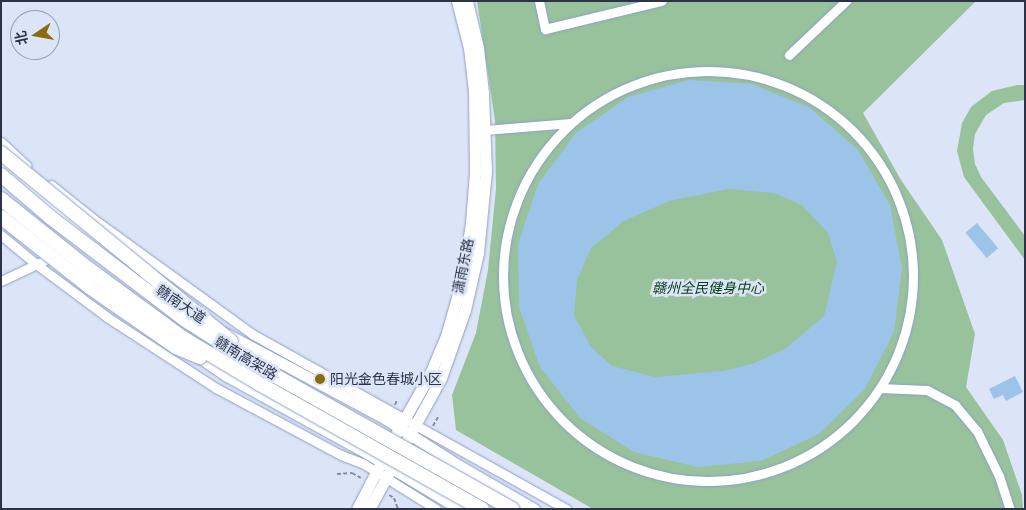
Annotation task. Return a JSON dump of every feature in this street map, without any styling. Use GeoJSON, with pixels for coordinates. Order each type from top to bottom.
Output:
{"type":"FeatureCollection","features":[{"type":"Feature","properties":{"kind":"highway"},"geometry":{"type":"LineString","coordinates":[[1,153],[172,290],[266,371]]}},
{"type":"Feature","properties":{"kind":"highway","name":"赣南高架路"},"geometry":{"type":"LineString","coordinates":[[1,175],[50,218],[184,319],[266,371],[512,509]]}},
{"type":"Feature","properties":{"kind":"highway","name":"赣南高架路"},"geometry":{"type":"LineString","coordinates":[[1,199],[90,270],[183,338],[260,384],[482,509]]}},
{"type":"Feature","properties":{"kind":"highway"},"geometry":{"type":"LineString","coordinates":[[1,217],[91,288],[176,346],[260,384]]}},
{"type":"Feature","properties":{"kind":"main road","name":"潇雨东路"},"geometry":{"type":"LineString","coordinates":[[369,509],[446,336],[462,280],[472,223],[476,172],[474,91],[468,48],[457,1]]}},
{"type":"Feature","properties":{"kind":"main road","name":"潇雨东路"},"geometry":{"type":"LineString","coordinates":[[407,427],[441,378],[467,301],[482,224],[486,171],[483,92],[478,48],[467,1]]}},
{"type":"Feature","properties":{"kind":"main road","name":"赣南大道"},"geometry":{"type":"LineString","coordinates":[[1,163],[86,234],[186,310],[407,427],[456,464],[534,509]]}},
{"type":"Feature","properties":{"kind":"main road"},"geometry":{"type":"LineString","coordinates":[[1,211],[116,302],[227,376],[385,470],[460,509]]}},
{"type":"Feature","properties":{"kind":"main road","name":"潇雨东路"},"geometry":{"type":"LineString","coordinates":[[357,509],[385,470]]}},
{"type":"Feature","properties":{"kind":"street"},"geometry":{"type":"LineString","coordinates":[[539,1],[545,29],[662,1]]}},
{"type":"Feature","properties":{"kind":"street"},"geometry":{"type":"LineString","coordinates":[[788,54],[846,1]]}},
{"type":"Feature","properties":{"kind":"street"},"geometry":{"type":"LineString","coordinates":[[702,70],[738,72],[782,83],[822,105],[857,134],[884,171],[903,212],[912,257],[912,303],[900,348],[880,388],[843,432],[795,463],[740,480],[684,481],[628,466],[579,437],[540,395],[514,344],[503,288],[507,231],[527,177],[561,131],[571,123],[606,96],[648,78],[702,70]]}},
{"type":"Feature","properties":{"kind":"street"},"geometry":{"type":"LineString","coordinates":[[485,130],[571,123]]}},
{"type":"Feature","properties":{"kind":"street"},"geometry":{"type":"LineString","coordinates":[[1,142],[25,164],[96,221],[252,334],[407,427],[567,509]]}},
{"type":"Feature","properties":{"kind":"street"},"geometry":{"type":"LineString","coordinates":[[1,235],[36,264],[107,317],[216,388],[341,455],[385,470],[436,509]]}},
{"type":"Feature","properties":{"kind":"street"},"geometry":{"type":"LineString","coordinates":[[1,281],[56,255]]}},
{"type":"Feature","properties":{"kind":"street"},"geometry":{"type":"LineString","coordinates":[[880,388],[927,390],[955,405],[977,431],[999,476],[1010,509]]}},
{"type":"Feature","properties":{"kind":"path"},"geometry":{"type":"LineString","coordinates":[[337,474],[352,473],[358,476]]}},
{"type":"Feature","properties":{"kind":"path"},"geometry":{"type":"LineString","coordinates":[[394,498],[398,509]]}},
{"type":"Feature","properties":{"kind":"green space","name":"赣州全民健身中心"},"geometry":{"type":"Polygon","coordinates":[[[477,1],[976,1],[863,113],[901,180],[942,240],[975,334],[966,387],[1003,440],[1022,495],[1023,509],[593,509],[456,430],[452,395],[476,333],[488,270],[496,189],[495,120],[477,1]]]}},
{"type":"Feature","properties":{"kind":"green space"},"geometry":{"type":"Polygon","coordinates":[[[1025,85],[1025,100],[1004,103],[986,115],[975,134],[973,149],[975,164],[981,177],[1025,236],[1025,260],[964,177],[957,151],[962,123],[971,107],[992,91],[1025,85]]]}},
{"type":"Feature","properties":{"kind":"building"},"geometry":{"type":"Polygon","coordinates":[[[689,80],[752,84],[810,108],[858,150],[890,205],[902,268],[894,332],[865,389],[819,434],[761,461],[697,467],[634,452],[580,418],[540,367],[519,307],[518,244],[538,184],[576,133],[628,97],[689,80]],[[728,189],[669,201],[624,221],[591,248],[577,280],[574,315],[591,347],[612,366],[655,377],[723,371],[752,364],[785,349],[824,316],[837,262],[828,233],[802,205],[774,193],[728,189]]]}},
{"type":"Feature","properties":{"kind":"building"},"geometry":{"type":"Polygon","coordinates":[[[977,223],[998,248],[987,258],[966,233],[977,223]]]}},
{"type":"Feature","properties":{"kind":"building"},"geometry":{"type":"Polygon","coordinates":[[[1015,376],[1023,392],[1006,401],[1003,395],[994,399],[989,389],[1015,376]]]}},
{"type":"Feature","properties":{"kind":"place","name":"阳光金色春城小区"},"geometry":{"type":"Point","coordinates":[320,379]}}]}
